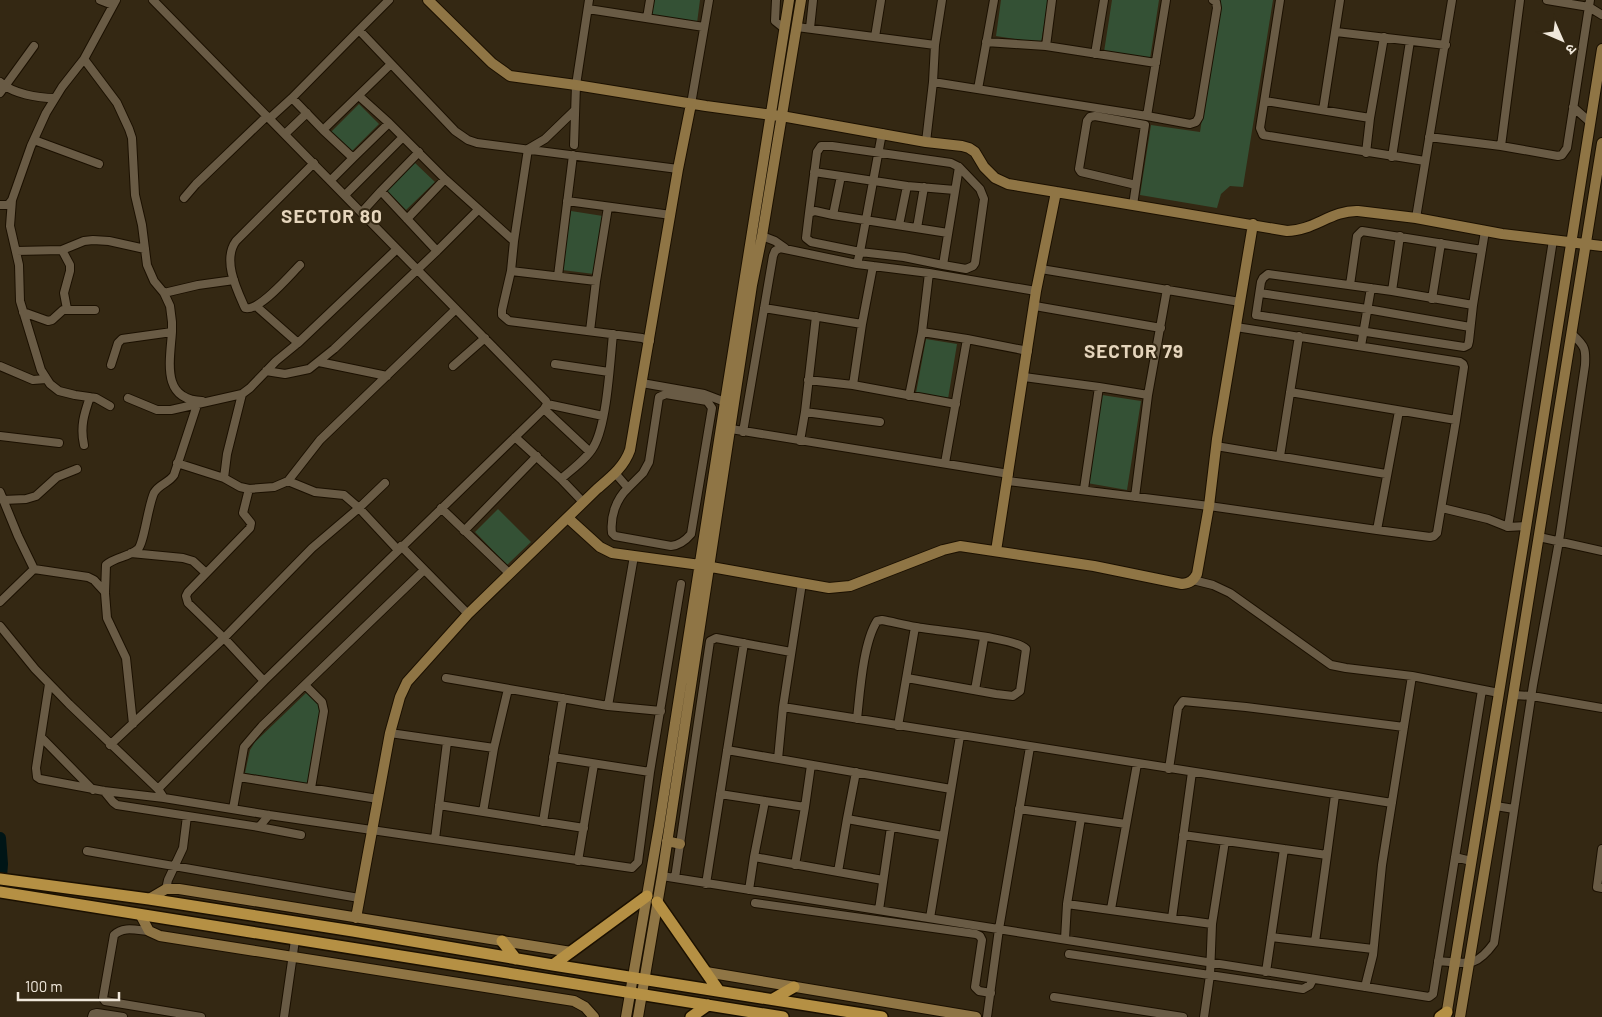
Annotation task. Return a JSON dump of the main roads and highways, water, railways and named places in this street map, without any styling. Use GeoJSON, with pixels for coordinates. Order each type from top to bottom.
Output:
{"type":"FeatureCollection","features":[{"type":"Feature","properties":{"kind":"main road"},"geometry":{"type":"LineString","coordinates":[[0,879],[148,899],[353,931],[882,1017]]}},
{"type":"Feature","properties":{"kind":"main road"},"geometry":{"type":"LineString","coordinates":[[0,892],[778,1017]]}},
{"type":"Feature","properties":{"kind":"main road"},"geometry":{"type":"LineString","coordinates":[[553,965],[652,899],[718,991]]}},
{"type":"Feature","properties":{"kind":"main road"},"geometry":{"type":"LineString","coordinates":[[502,941],[516,959]]}},
{"type":"Feature","properties":{"kind":"main road"},"geometry":{"type":"LineString","coordinates":[[773,1000],[794,987]]}},
{"type":"Feature","properties":{"kind":"main road"},"geometry":{"type":"LineString","coordinates":[[691,1017],[708,1005]]}},
{"type":"Feature","properties":{"kind":"waterway"},"geometry":{"type":"LineString","coordinates":[[0,838],[2,864],[0,889]]}},
{"type":"Feature","properties":{"kind":"district","name":"SECTOR 80"},"geometry":{"type":"Point","coordinates":[332,215]}},
{"type":"Feature","properties":{"kind":"district","name":"SECTOR 79"},"geometry":{"type":"Point","coordinates":[1134,350]}}]}
